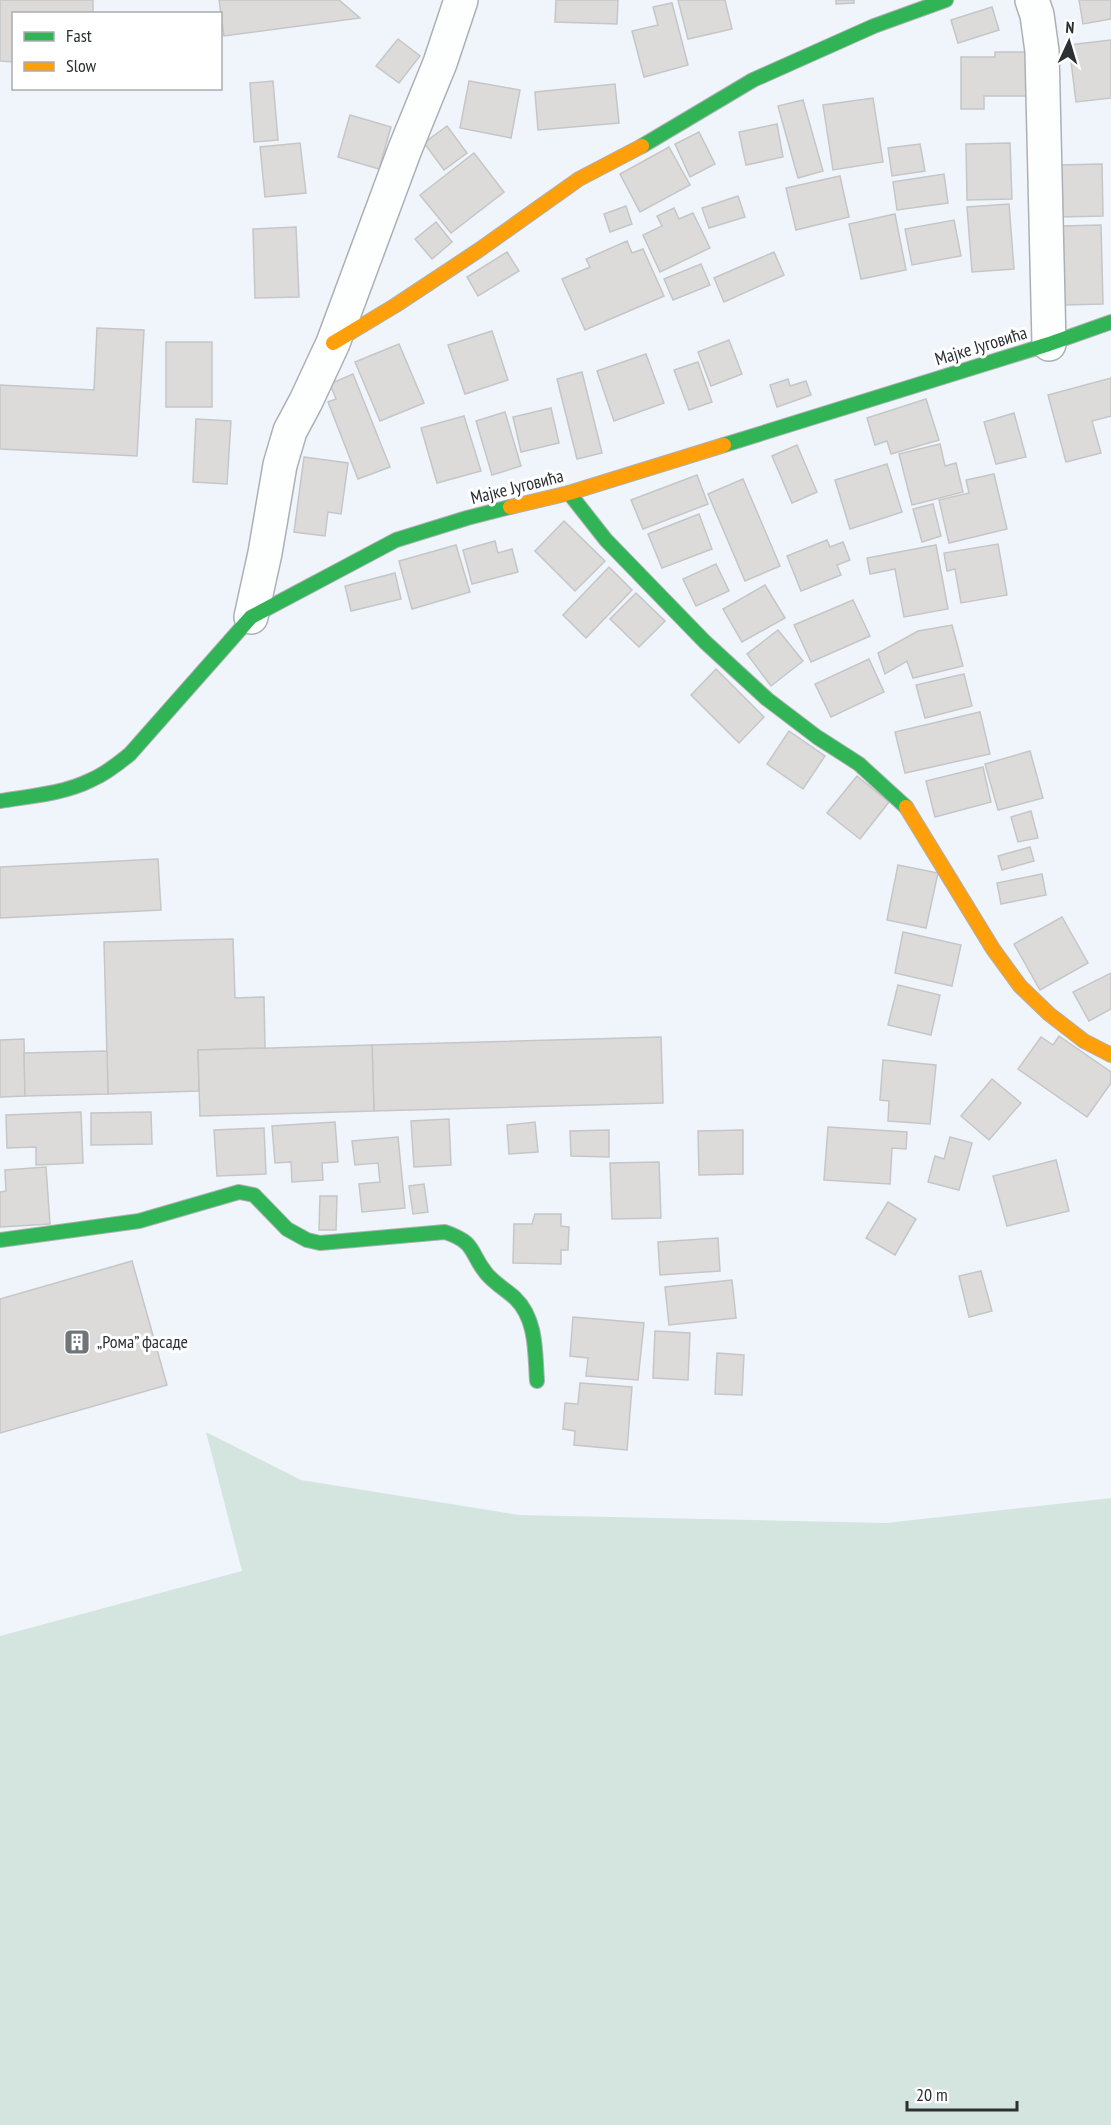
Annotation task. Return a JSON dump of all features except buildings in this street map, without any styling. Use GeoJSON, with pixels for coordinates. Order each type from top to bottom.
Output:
{"type":"FeatureCollection","features":[{"type":"Feature","properties":{"kind":"street"},"geometry":{"type":"LineString","coordinates":[[251,617],[266,553],[280,465],[290,431],[333,343],[440,63],[461,0]]}},
{"type":"Feature","properties":{"kind":"street"},"geometry":{"type":"LineString","coordinates":[[333,343],[479,250],[579,179],[618,160],[753,80],[874,26],[946,0]]}},
{"type":"Feature","properties":{"kind":"street"},"geometry":{"type":"LineString","coordinates":[[1032,0],[1037,15],[1042,51],[1049,344]]}},
{"type":"Feature","properties":{"kind":"street"},"geometry":{"type":"LineString","coordinates":[[359,271],[369,292],[380,300],[396,305]]}},
{"type":"Feature","properties":{"kind":"street","name":"Мајке Југовића"},"geometry":{"type":"LineString","coordinates":[[0,801],[84,784],[112,768],[130,754],[251,617],[396,540],[467,518],[569,493],[1049,344],[1111,322]]}},
{"type":"Feature","properties":{"kind":"street"},"geometry":{"type":"LineString","coordinates":[[569,493],[606,540],[705,642],[767,699],[817,737],[859,764],[906,807],[993,949],[1020,986],[1049,1014],[1084,1041],[1111,1055]]}},
{"type":"Feature","properties":{"kind":"street"},"geometry":{"type":"LineString","coordinates":[[0,1240],[139,1221],[239,1192],[254,1195],[287,1229],[307,1240],[320,1243],[445,1232],[460,1237],[474,1250],[482,1268],[497,1285],[516,1298],[527,1315],[532,1329],[537,1381]]}},
{"type":"Feature","properties":{"kind":"shaded area"},"geometry":{"type":"Polygon","coordinates":[[[206,1432],[301,1480],[519,1515],[886,1523],[1111,1498],[1111,2125],[0,2125],[0,1636],[242,1571],[206,1432]]]}},
{"type":"Feature","properties":{"kind":"traffic: fast"},"geometry":{"type":"LineString","coordinates":[[642,146],[753,80],[874,26],[946,0]]}},
{"type":"Feature","properties":{"kind":"traffic: fast"},"geometry":{"type":"LineString","coordinates":[[724,445],[1049,344],[1111,322]]}},
{"type":"Feature","properties":{"kind":"traffic: fast"},"geometry":{"type":"LineString","coordinates":[[569,493],[606,540],[705,642],[767,699],[817,737],[859,764],[906,807]]}},
{"type":"Feature","properties":{"kind":"traffic: fast"},"geometry":{"type":"LineString","coordinates":[[0,801],[46,794],[80,785],[116,765],[130,754],[251,617],[396,540],[510,507]]}},
{"type":"Feature","properties":{"kind":"traffic: fast"},"geometry":{"type":"LineString","coordinates":[[0,1240],[139,1221],[239,1192],[254,1195],[287,1229],[307,1240],[320,1243],[445,1232],[468,1244],[489,1277],[522,1306],[534,1337],[537,1381]]}},
{"type":"Feature","properties":{"kind":"traffic: slow"},"geometry":{"type":"LineString","coordinates":[[333,343],[479,250],[579,179],[642,146]]}},
{"type":"Feature","properties":{"kind":"traffic: slow"},"geometry":{"type":"LineString","coordinates":[[510,507],[569,493],[724,445]]}},
{"type":"Feature","properties":{"kind":"traffic: slow"},"geometry":{"type":"LineString","coordinates":[[906,807],[993,949],[1020,986],[1049,1014],[1084,1041],[1111,1055]]}},
{"type":"Feature","properties":{"kind":"place","name":"„Рома” фасаде"},"geometry":{"type":"Point","coordinates":[77,1342]}}]}
